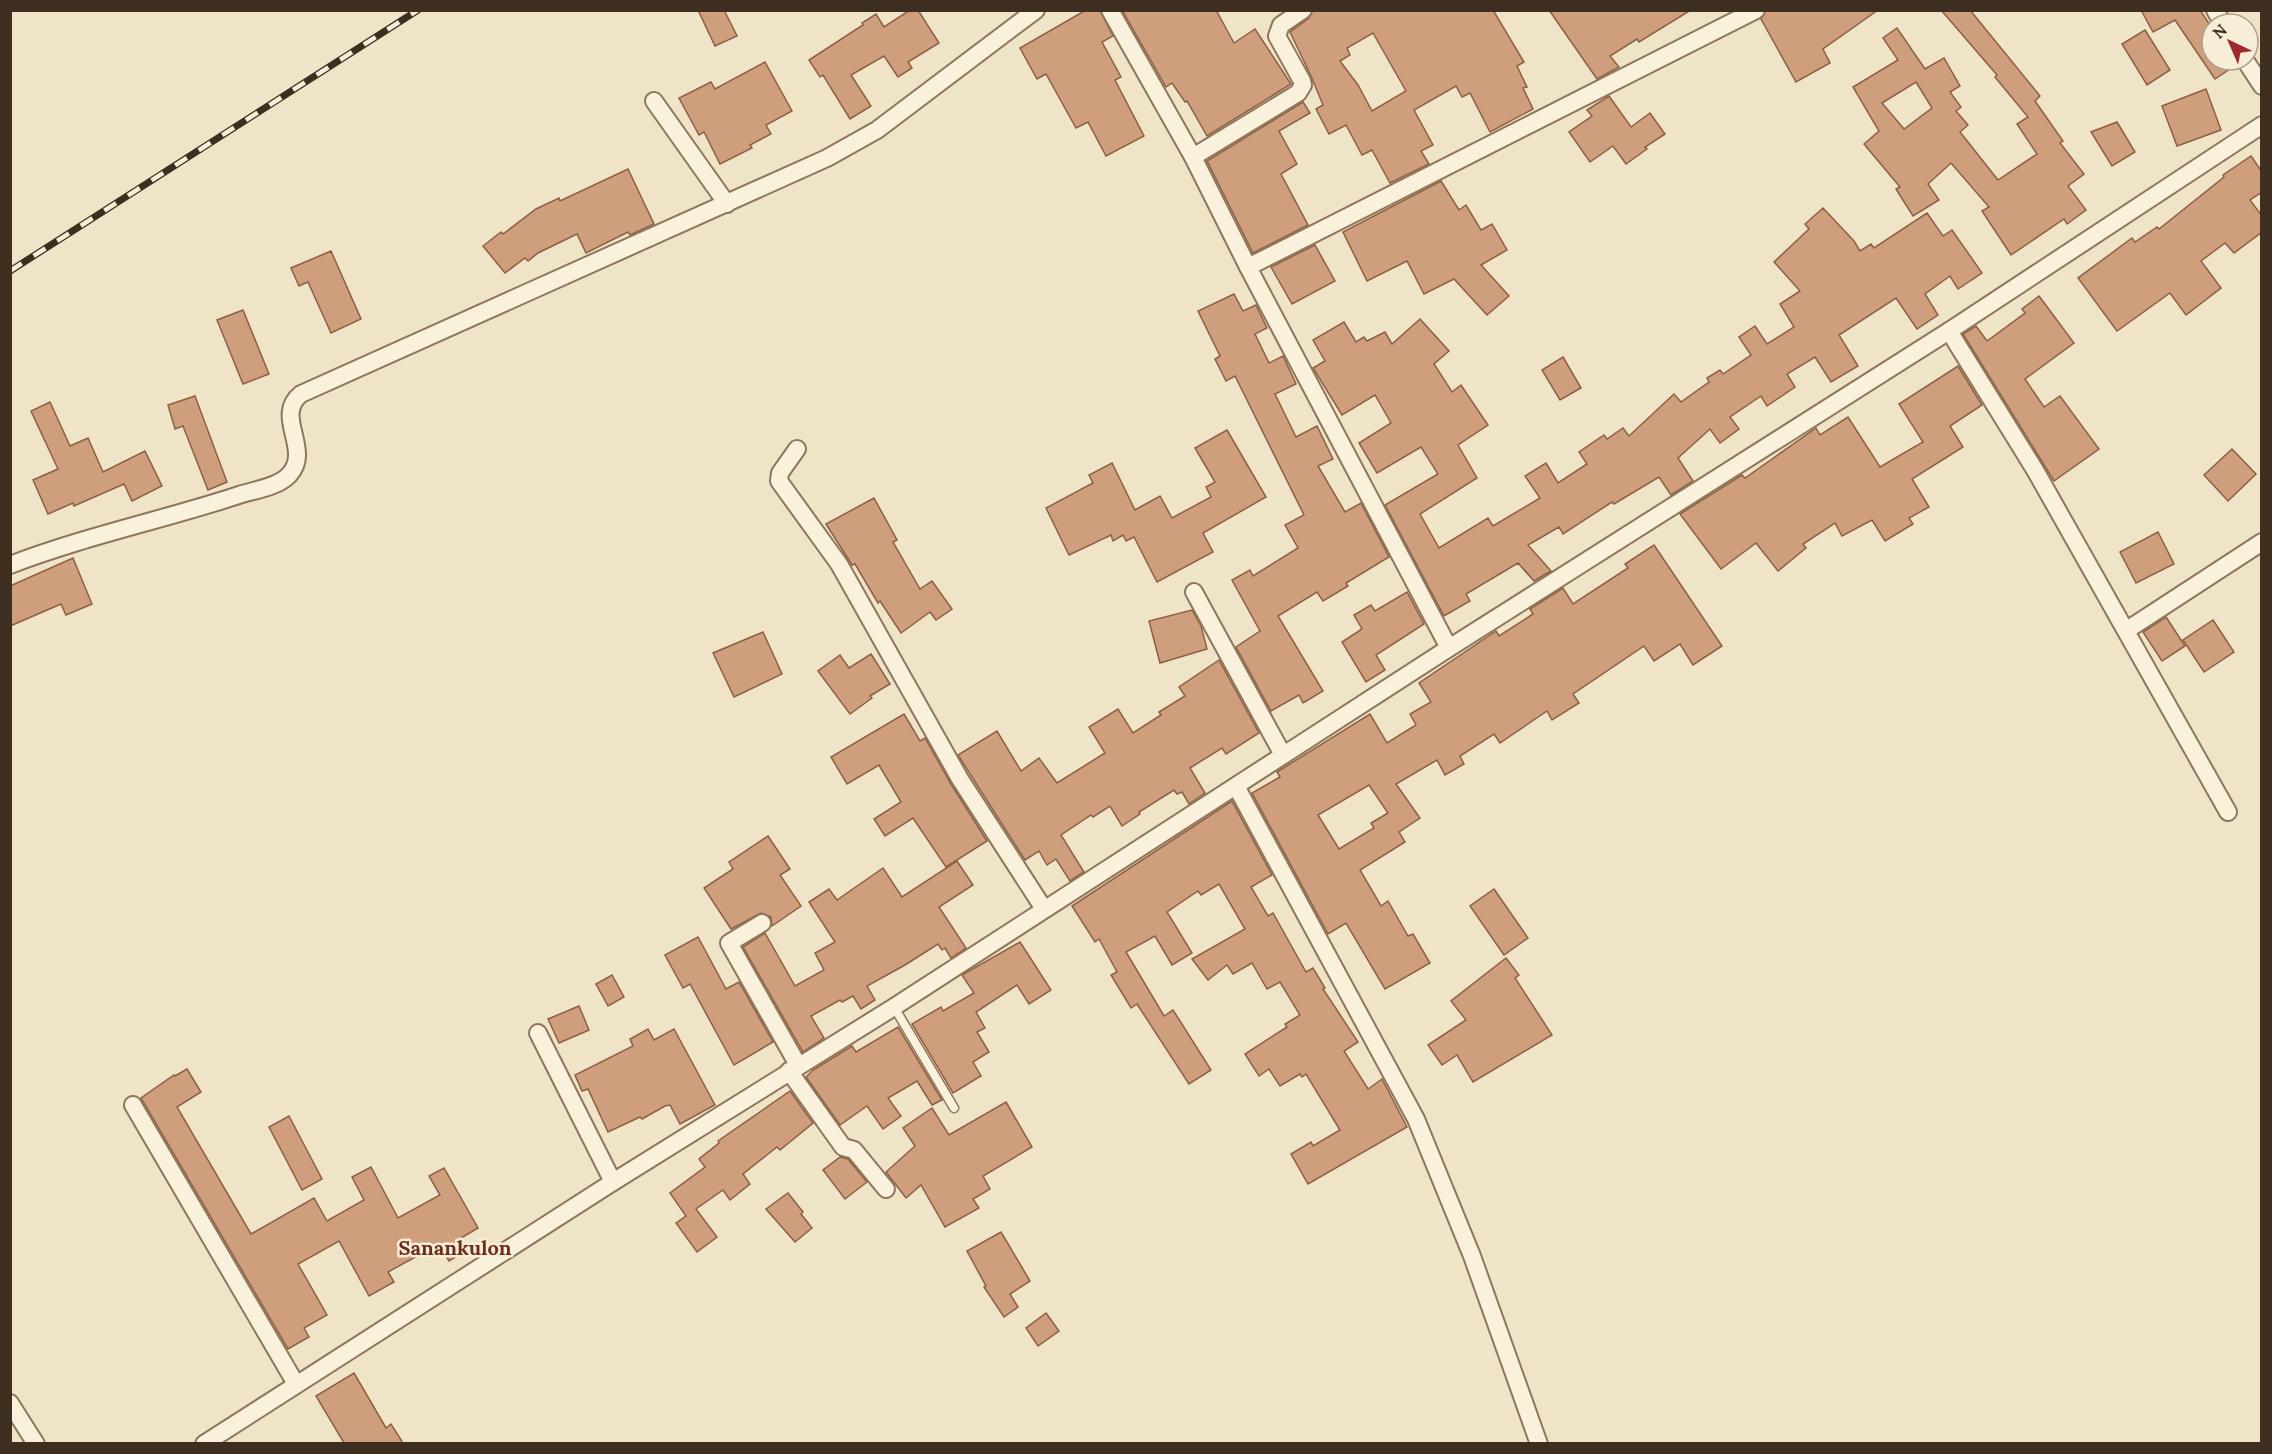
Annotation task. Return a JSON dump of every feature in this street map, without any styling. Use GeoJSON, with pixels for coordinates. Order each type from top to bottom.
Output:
{"type":"FeatureCollection","features":[{"type":"Feature","properties":{"kind":"street"},"geometry":{"type":"LineString","coordinates":[[10,565],[41,553],[216,503],[279,482],[288,476],[298,458],[290,414],[292,403],[301,394],[827,158],[877,130],[1036,10]]}},
{"type":"Feature","properties":{"kind":"street"},"geometry":{"type":"LineString","coordinates":[[1110,10],[1193,157],[1248,267],[1449,648]]}},
{"type":"Feature","properties":{"kind":"street"},"geometry":{"type":"LineString","coordinates":[[1193,157],[1301,89],[1302,81],[1276,36],[1281,25],[1303,10]]}},
{"type":"Feature","properties":{"kind":"street"},"geometry":{"type":"LineString","coordinates":[[1248,267],[1756,10]]}},
{"type":"Feature","properties":{"kind":"street"},"geometry":{"type":"LineString","coordinates":[[2253,72],[2262,86]]}},
{"type":"Feature","properties":{"kind":"street"},"geometry":{"type":"LineString","coordinates":[[654,102],[727,204]]}},
{"type":"Feature","properties":{"kind":"street"},"geometry":{"type":"LineString","coordinates":[[204,1443],[613,1182],[894,1007],[1283,754],[1949,331],[2262,125]]}},
{"type":"Feature","properties":{"kind":"street"},"geometry":{"type":"LineString","coordinates":[[1949,331],[2001,413],[2127,630],[2228,812]]}},
{"type":"Feature","properties":{"kind":"street"},"geometry":{"type":"LineString","coordinates":[[796,449],[780,473],[780,481],[839,564],[960,779],[1044,909]]}},
{"type":"Feature","properties":{"kind":"street"},"geometry":{"type":"LineString","coordinates":[[2127,630],[2262,542]]}},
{"type":"Feature","properties":{"kind":"street"},"geometry":{"type":"LineString","coordinates":[[1194,592],[1283,754]]}},
{"type":"Feature","properties":{"kind":"street"},"geometry":{"type":"LineString","coordinates":[[1236,786],[1372,1034],[1420,1128],[1472,1256],[1539,1443]]}},
{"type":"Feature","properties":{"kind":"street"},"geometry":{"type":"LineString","coordinates":[[762,923],[729,943],[794,1068],[843,1148],[854,1150],[886,1189]]}},
{"type":"Feature","properties":{"kind":"street"},"geometry":{"type":"LineString","coordinates":[[538,1033],[613,1182]]}},
{"type":"Feature","properties":{"kind":"street"},"geometry":{"type":"LineString","coordinates":[[133,1105],[296,1384]]}},
{"type":"Feature","properties":{"kind":"street"},"geometry":{"type":"LineString","coordinates":[[10,1403],[36,1443]]}},
{"type":"Feature","properties":{"kind":"lane"},"geometry":{"type":"LineString","coordinates":[[894,1007],[954,1108]]}},
{"type":"Feature","properties":{"kind":"building"},"geometry":{"type":"Polygon","coordinates":[[[698,10],[724,10],[737,36],[715,46],[698,10]]]}},
{"type":"Feature","properties":{"kind":"building"},"geometry":{"type":"Polygon","coordinates":[[[910,10],[918,10],[939,43],[908,62],[912,68],[898,77],[884,56],[851,75],[871,106],[850,119],[823,75],[820,77],[809,60],[876,14],[884,27],[910,10]]]}},
{"type":"Feature","properties":{"kind":"building"},"geometry":{"type":"Polygon","coordinates":[[[1086,10],[1100,10],[1113,36],[1102,42],[1121,77],[1115,80],[1144,136],[1106,156],[1088,122],[1076,128],[1046,74],[1037,79],[1020,48],[1086,10]]]}},
{"type":"Feature","properties":{"kind":"building"},"geometry":{"type":"Polygon","coordinates":[[[1122,10],[1216,10],[1234,43],[1255,29],[1291,84],[1207,136],[1187,101],[1185,102],[1172,83],[1166,87],[1122,10]]]}},
{"type":"Feature","properties":{"kind":"building"},"geometry":{"type":"Polygon","coordinates":[[[1313,10],[1493,10],[1524,62],[1517,66],[1527,87],[1523,88],[1533,109],[1490,132],[1470,93],[1462,97],[1456,86],[1414,110],[1433,145],[1421,151],[1429,164],[1390,183],[1372,150],[1362,155],[1346,125],[1329,134],[1316,109],[1323,105],[1290,32],[1309,18],[1313,10]],[[1373,33],[1347,48],[1350,55],[1340,61],[1358,85],[1372,111],[1406,91],[1373,33]]]}},
{"type":"Feature","properties":{"kind":"building"},"geometry":{"type":"Polygon","coordinates":[[[1549,10],[1691,10],[1639,42],[1637,39],[1610,56],[1619,67],[1597,79],[1549,10]]]}},
{"type":"Feature","properties":{"kind":"building"},"geometry":{"type":"Polygon","coordinates":[[[1766,10],[1878,10],[1823,49],[1830,63],[1796,82],[1761,19],[1766,10]]]}},
{"type":"Feature","properties":{"kind":"building"},"geometry":{"type":"Polygon","coordinates":[[[1941,10],[1970,10],[2040,96],[2035,101],[2063,141],[2060,143],[2084,174],[2068,186],[2086,210],[2067,224],[2064,219],[2011,255],[1982,211],[1989,207],[1951,163],[1928,184],[1939,200],[1913,216],[1896,189],[1900,187],[1864,144],[1879,131],[1853,87],[1898,60],[1883,38],[1897,28],[1925,69],[1944,58],[1960,86],[1950,92],[1961,107],[1956,111],[1968,125],[1960,132],[1998,180],[2037,154],[2017,124],[2028,117],[1995,77],[1997,75],[1941,10]],[[1916,82],[1882,103],[1904,129],[1932,108],[1916,82]]]}},
{"type":"Feature","properties":{"kind":"building"},"geometry":{"type":"Polygon","coordinates":[[[2141,10],[2200,10],[2200,57],[2175,20],[2153,32],[2141,10]]]}},
{"type":"Feature","properties":{"kind":"building"},"geometry":{"type":"Polygon","coordinates":[[[2145,30],[2170,70],[2147,85],[2122,44],[2145,30]]]}},
{"type":"Feature","properties":{"kind":"building"},"geometry":{"type":"Polygon","coordinates":[[[765,62],[792,111],[766,125],[771,134],[750,145],[752,148],[720,164],[704,132],[699,135],[679,98],[711,82],[715,89],[765,62]]]}},
{"type":"Feature","properties":{"kind":"building"},"geometry":{"type":"Polygon","coordinates":[[[2210,72],[2226,72],[2215,79],[2210,72]]]}},
{"type":"Feature","properties":{"kind":"building"},"geometry":{"type":"Polygon","coordinates":[[[2206,89],[2221,130],[2177,146],[2162,106],[2206,89]]]}},
{"type":"Feature","properties":{"kind":"building"},"geometry":{"type":"Polygon","coordinates":[[[1609,96],[1631,127],[1650,113],[1665,134],[1645,147],[1647,149],[1626,164],[1613,146],[1590,162],[1569,132],[1592,116],[1587,110],[1609,96]]]}},
{"type":"Feature","properties":{"kind":"building"},"geometry":{"type":"Polygon","coordinates":[[[1303,102],[1310,113],[1279,131],[1297,164],[1281,174],[1308,225],[1253,253],[1207,161],[1303,102]]]}},
{"type":"Feature","properties":{"kind":"building"},"geometry":{"type":"Polygon","coordinates":[[[2117,122],[2135,152],[2112,166],[2091,132],[2117,122]]]}},
{"type":"Feature","properties":{"kind":"building"},"geometry":{"type":"Polygon","coordinates":[[[2251,156],[2262,172],[2262,192],[2250,200],[2262,216],[2262,232],[2234,253],[2225,243],[2201,261],[2221,288],[2186,315],[2170,293],[2117,331],[2078,278],[2132,238],[2135,242],[2157,227],[2159,229],[2224,177],[2223,175],[2251,156]]]}},
{"type":"Feature","properties":{"kind":"building"},"geometry":{"type":"Polygon","coordinates":[[[628,169],[654,224],[630,235],[628,232],[586,253],[577,234],[538,253],[528,261],[525,258],[505,273],[483,246],[536,209],[559,198],[560,201],[628,169]]]}},
{"type":"Feature","properties":{"kind":"building"},"geometry":{"type":"Polygon","coordinates":[[[1441,181],[1459,210],[1466,205],[1481,230],[1492,224],[1507,250],[1481,265],[1509,296],[1487,315],[1454,279],[1424,294],[1407,261],[1367,281],[1343,232],[1441,181]]]}},
{"type":"Feature","properties":{"kind":"building"},"geometry":{"type":"Polygon","coordinates":[[[1823,208],[1854,241],[1860,251],[1871,244],[1874,248],[1927,213],[1943,236],[1952,230],[1982,273],[1958,289],[1950,276],[1925,294],[1938,315],[1917,329],[1896,298],[1839,335],[1858,366],[1831,382],[1815,357],[1787,374],[1795,387],[1767,406],[1761,396],[1730,417],[1739,429],[1720,443],[1710,429],[1678,458],[1693,481],[1671,495],[1659,477],[1614,504],[1612,502],[1563,534],[1559,527],[1528,545],[1551,571],[1534,581],[1518,563],[1466,594],[1470,601],[1444,616],[1385,505],[1438,474],[1421,447],[1377,473],[1359,443],[1391,423],[1375,395],[1342,415],[1313,368],[1325,361],[1313,340],[1344,322],[1356,342],[1364,337],[1367,341],[1385,332],[1392,344],[1420,319],[1449,351],[1434,364],[1452,392],[1461,385],[1488,425],[1458,445],[1477,478],[1420,514],[1439,548],[1488,518],[1493,526],[1540,498],[1525,476],[1546,463],[1558,483],[1587,464],[1579,452],[1604,435],[1607,439],[1623,428],[1629,436],[1674,394],[1681,402],[1709,382],[1707,378],[1720,370],[1723,374],[1751,355],[1739,337],[1755,326],[1767,344],[1794,327],[1780,304],[1800,291],[1774,262],[1809,229],[1805,224],[1823,208]]]}},
{"type":"Feature","properties":{"kind":"building"},"geometry":{"type":"Polygon","coordinates":[[[1315,245],[1335,281],[1292,304],[1271,267],[1315,245]]]}},
{"type":"Feature","properties":{"kind":"building"},"geometry":{"type":"Polygon","coordinates":[[[331,251],[361,319],[331,333],[308,282],[299,286],[291,268],[331,251]]]}},
{"type":"Feature","properties":{"kind":"building"},"geometry":{"type":"Polygon","coordinates":[[[1234,294],[1243,311],[1256,305],[1267,328],[1255,334],[1269,363],[1283,356],[1296,384],[1275,394],[1296,437],[1317,426],[1333,459],[1318,466],[1345,512],[1361,503],[1389,557],[1346,583],[1348,586],[1323,601],[1317,592],[1278,616],[1323,691],[1303,703],[1299,695],[1271,711],[1236,647],[1260,631],[1232,580],[1250,570],[1253,576],[1298,548],[1285,525],[1304,515],[1235,376],[1226,381],[1215,359],[1220,356],[1198,311],[1234,294]]]}},
{"type":"Feature","properties":{"kind":"building"},"geometry":{"type":"Polygon","coordinates":[[[2039,296],[2074,343],[2025,379],[2044,407],[2060,396],[2099,449],[2054,481],[1963,334],[1976,326],[1987,341],[2025,313],[2022,309],[2039,296]]]}},
{"type":"Feature","properties":{"kind":"building"},"geometry":{"type":"Polygon","coordinates":[[[243,310],[269,374],[243,384],[217,320],[243,310]]]}},
{"type":"Feature","properties":{"kind":"building"},"geometry":{"type":"Polygon","coordinates":[[[1563,357],[1581,388],[1560,400],[1542,370],[1563,357]]]}},
{"type":"Feature","properties":{"kind":"building"},"geometry":{"type":"Polygon","coordinates":[[[1958,366],[1982,405],[1950,426],[1963,447],[1912,479],[1929,507],[1909,518],[1913,524],[1885,541],[1872,520],[1842,536],[1835,523],[1803,544],[1806,548],[1778,571],[1756,543],[1721,569],[1680,514],[1742,475],[1745,478],[1816,428],[1820,435],[1848,417],[1880,467],[1923,442],[1899,404],[1958,366]]]}},
{"type":"Feature","properties":{"kind":"building"},"geometry":{"type":"Polygon","coordinates":[[[195,396],[227,482],[208,490],[183,426],[175,429],[168,405],[195,396]]]}},
{"type":"Feature","properties":{"kind":"building"},"geometry":{"type":"Polygon","coordinates":[[[50,402],[70,446],[88,438],[103,472],[145,451],[162,486],[132,501],[124,484],[74,506],[73,503],[48,514],[33,480],[58,469],[31,411],[50,402]]]}},
{"type":"Feature","properties":{"kind":"building"},"geometry":{"type":"Polygon","coordinates":[[[1227,430],[1266,497],[1203,533],[1213,552],[1157,582],[1134,537],[1126,541],[1123,535],[1113,541],[1111,535],[1069,555],[1046,508],[1093,483],[1089,475],[1112,463],[1135,510],[1160,496],[1172,518],[1211,497],[1206,487],[1215,482],[1195,448],[1227,430]]]}},
{"type":"Feature","properties":{"kind":"building"},"geometry":{"type":"Polygon","coordinates":[[[2232,449],[2256,474],[2228,501],[2204,475],[2232,449]]]}},
{"type":"Feature","properties":{"kind":"building"},"geometry":{"type":"Polygon","coordinates":[[[874,498],[897,540],[893,542],[920,589],[932,581],[952,609],[936,620],[930,612],[901,633],[880,601],[878,603],[855,564],[852,565],[826,524],[874,498]]]}},
{"type":"Feature","properties":{"kind":"building"},"geometry":{"type":"Polygon","coordinates":[[[2158,532],[2174,564],[2136,583],[2120,552],[2158,532]]]}},
{"type":"Feature","properties":{"kind":"building"},"geometry":{"type":"Polygon","coordinates":[[[1654,545],[1722,646],[1693,665],[1680,644],[1654,661],[1644,646],[1573,694],[1579,703],[1552,720],[1547,711],[1500,743],[1494,734],[1460,756],[1464,764],[1445,775],[1437,760],[1396,784],[1420,818],[1399,832],[1405,842],[1360,870],[1381,906],[1388,901],[1408,936],[1413,934],[1430,963],[1385,989],[1346,923],[1328,934],[1252,793],[1280,777],[1277,772],[1370,714],[1387,743],[1416,725],[1410,714],[1431,702],[1419,683],[1496,631],[1499,636],[1533,614],[1530,609],[1563,588],[1573,604],[1628,568],[1625,564],[1654,545]],[[1369,785],[1318,815],[1339,849],[1374,828],[1371,823],[1388,813],[1369,785]]]}},
{"type":"Feature","properties":{"kind":"building"},"geometry":{"type":"Polygon","coordinates":[[[73,558],[92,604],[66,615],[61,604],[10,626],[10,586],[73,558]]]}},
{"type":"Feature","properties":{"kind":"building"},"geometry":{"type":"Polygon","coordinates":[[[1407,592],[1424,624],[1376,655],[1385,670],[1366,682],[1342,642],[1362,629],[1354,615],[1371,605],[1375,611],[1407,592]]]}},
{"type":"Feature","properties":{"kind":"building"},"geometry":{"type":"Polygon","coordinates":[[[1192,610],[1201,626],[1207,649],[1160,663],[1149,621],[1192,610]]]}},
{"type":"Feature","properties":{"kind":"building"},"geometry":{"type":"Polygon","coordinates":[[[2166,617],[2185,646],[2162,661],[2143,632],[2166,617]]]}},
{"type":"Feature","properties":{"kind":"building"},"geometry":{"type":"Polygon","coordinates":[[[2213,620],[2234,652],[2204,672],[2183,640],[2213,620]]]}},
{"type":"Feature","properties":{"kind":"building"},"geometry":{"type":"Polygon","coordinates":[[[763,632],[782,674],[734,697],[713,653],[763,632]]]}},
{"type":"Feature","properties":{"kind":"building"},"geometry":{"type":"Polygon","coordinates":[[[871,654],[890,684],[870,696],[872,698],[850,714],[818,671],[840,655],[849,668],[871,654]]]}},
{"type":"Feature","properties":{"kind":"building"},"geometry":{"type":"Polygon","coordinates":[[[1219,660],[1259,733],[1226,754],[1222,748],[1190,768],[1205,793],[1189,804],[1182,792],[1177,794],[1174,790],[1139,812],[1140,814],[1122,826],[1110,806],[1093,817],[1091,815],[1061,835],[1084,872],[1070,881],[1056,859],[1047,865],[1039,851],[1025,860],[958,755],[997,731],[1021,771],[1039,758],[1057,783],[1105,753],[1089,727],[1118,709],[1133,733],[1161,715],[1159,712],[1185,696],[1179,687],[1219,660]]]}},
{"type":"Feature","properties":{"kind":"building"},"geometry":{"type":"Polygon","coordinates":[[[904,714],[920,741],[925,738],[987,841],[946,867],[913,818],[885,836],[874,819],[901,802],[879,765],[847,784],[831,757],[904,714]]]}},
{"type":"Feature","properties":{"kind":"building"},"geometry":{"type":"Polygon","coordinates":[[[1232,801],[1272,875],[1251,887],[1268,916],[1273,913],[1306,972],[1313,968],[1325,988],[1323,989],[1358,1042],[1344,1051],[1368,1089],[1382,1079],[1407,1127],[1308,1184],[1291,1154],[1311,1142],[1313,1146],[1340,1130],[1306,1074],[1302,1077],[1300,1074],[1280,1086],[1269,1069],[1259,1076],[1245,1054],[1287,1027],[1285,1024],[1300,1015],[1280,982],[1267,989],[1252,963],[1233,974],[1227,965],[1208,980],[1192,959],[1245,929],[1219,884],[1201,895],[1198,891],[1167,912],[1192,953],[1172,965],[1155,936],[1126,952],[1164,1016],[1173,1010],[1211,1070],[1189,1084],[1137,1004],[1131,1008],[1111,975],[1117,972],[1099,939],[1095,942],[1072,906],[1232,801]]]}},
{"type":"Feature","properties":{"kind":"building"},"geometry":{"type":"Polygon","coordinates":[[[768,836],[790,869],[780,875],[801,906],[772,926],[771,917],[761,913],[731,929],[704,888],[733,869],[729,862],[768,836]]]}},
{"type":"Feature","properties":{"kind":"building"},"geometry":{"type":"Polygon","coordinates":[[[957,861],[973,885],[939,907],[966,948],[951,958],[945,948],[942,950],[938,944],[867,986],[875,1000],[861,1009],[853,996],[842,1002],[840,1000],[811,1016],[824,1038],[803,1052],[743,947],[765,933],[795,986],[824,970],[815,953],[835,942],[809,902],[829,889],[837,900],[883,868],[902,897],[957,861]]]}},
{"type":"Feature","properties":{"kind":"building"},"geometry":{"type":"Polygon","coordinates":[[[1494,889],[1528,938],[1504,955],[1470,906],[1494,889]]]}},
{"type":"Feature","properties":{"kind":"building"},"geometry":{"type":"Polygon","coordinates":[[[698,937],[726,989],[739,982],[773,1042],[734,1065],[690,984],[683,988],[665,955],[698,937]]]}},
{"type":"Feature","properties":{"kind":"building"},"geometry":{"type":"Polygon","coordinates":[[[1020,942],[1051,990],[1029,1004],[1017,985],[976,1012],[985,1028],[977,1032],[989,1052],[973,1062],[981,1076],[953,1093],[912,1024],[941,1007],[943,1011],[974,993],[962,975],[1020,942]]]}},
{"type":"Feature","properties":{"kind":"building"},"geometry":{"type":"Polygon","coordinates":[[[1506,958],[1519,975],[1515,978],[1552,1035],[1473,1082],[1457,1055],[1442,1065],[1428,1045],[1466,1020],[1451,1001],[1506,958]]]}},
{"type":"Feature","properties":{"kind":"building"},"geometry":{"type":"Polygon","coordinates":[[[612,975],[624,997],[608,1006],[596,984],[612,975]]]}},
{"type":"Feature","properties":{"kind":"building"},"geometry":{"type":"Polygon","coordinates":[[[579,1006],[589,1030],[559,1043],[548,1019],[579,1006]]]}},
{"type":"Feature","properties":{"kind":"building"},"geometry":{"type":"Polygon","coordinates":[[[898,1027],[942,1100],[932,1105],[917,1081],[888,1098],[901,1116],[883,1129],[867,1106],[840,1125],[806,1077],[813,1070],[852,1046],[856,1052],[898,1027]]]}},
{"type":"Feature","properties":{"kind":"building"},"geometry":{"type":"Polygon","coordinates":[[[648,1029],[654,1040],[674,1029],[715,1105],[680,1124],[670,1105],[665,1106],[642,1119],[640,1117],[608,1132],[588,1089],[582,1091],[575,1075],[633,1046],[630,1039],[648,1029]]]}},
{"type":"Feature","properties":{"kind":"building"},"geometry":{"type":"Polygon","coordinates":[[[187,1069],[201,1092],[177,1107],[251,1234],[314,1198],[327,1221],[364,1200],[352,1177],[371,1167],[398,1218],[440,1195],[429,1176],[444,1168],[478,1228],[461,1238],[467,1250],[449,1261],[439,1244],[388,1272],[394,1282],[369,1296],[339,1241],[298,1264],[327,1315],[304,1328],[309,1337],[288,1349],[141,1098],[174,1075],[187,1069]]]}},
{"type":"Feature","properties":{"kind":"building"},"geometry":{"type":"Polygon","coordinates":[[[790,1091],[813,1123],[780,1150],[777,1147],[743,1174],[750,1184],[730,1200],[723,1190],[696,1209],[717,1237],[697,1252],[676,1223],[686,1216],[670,1193],[705,1167],[699,1159],[719,1143],[718,1141],[790,1091]]]}},
{"type":"Feature","properties":{"kind":"building"},"geometry":{"type":"Polygon","coordinates":[[[1006,1102],[1032,1147],[983,1176],[990,1189],[973,1199],[979,1208],[945,1227],[921,1185],[906,1198],[886,1172],[915,1146],[903,1128],[932,1108],[949,1135],[1006,1102]]]}},
{"type":"Feature","properties":{"kind":"building"},"geometry":{"type":"Polygon","coordinates":[[[289,1116],[322,1179],[302,1190],[269,1127],[289,1116]]]}},
{"type":"Feature","properties":{"kind":"building"},"geometry":{"type":"Polygon","coordinates":[[[840,1157],[848,1159],[867,1182],[845,1199],[823,1170],[840,1157]]]}},
{"type":"Feature","properties":{"kind":"building"},"geometry":{"type":"Polygon","coordinates":[[[788,1193],[812,1228],[795,1242],[766,1209],[788,1193]]]}},
{"type":"Feature","properties":{"kind":"building"},"geometry":{"type":"Polygon","coordinates":[[[1001,1232],[1030,1281],[1010,1294],[1018,1307],[1004,1317],[984,1287],[986,1286],[967,1251],[1001,1232]]]}},
{"type":"Feature","properties":{"kind":"building"},"geometry":{"type":"Polygon","coordinates":[[[1046,1313],[1059,1331],[1038,1346],[1026,1328],[1046,1313]]]}},
{"type":"Feature","properties":{"kind":"building"},"geometry":{"type":"Polygon","coordinates":[[[354,1373],[386,1428],[391,1424],[403,1443],[344,1443],[316,1396],[354,1373]]]}},
{"type":"Feature","properties":{"kind":"railway"},"geometry":{"type":"LineString","coordinates":[[10,271],[418,10]]}},
{"type":"Feature","properties":{"kind":"district","name":"Sanankulon"},"geometry":{"type":"Point","coordinates":[455,1248]}}]}
